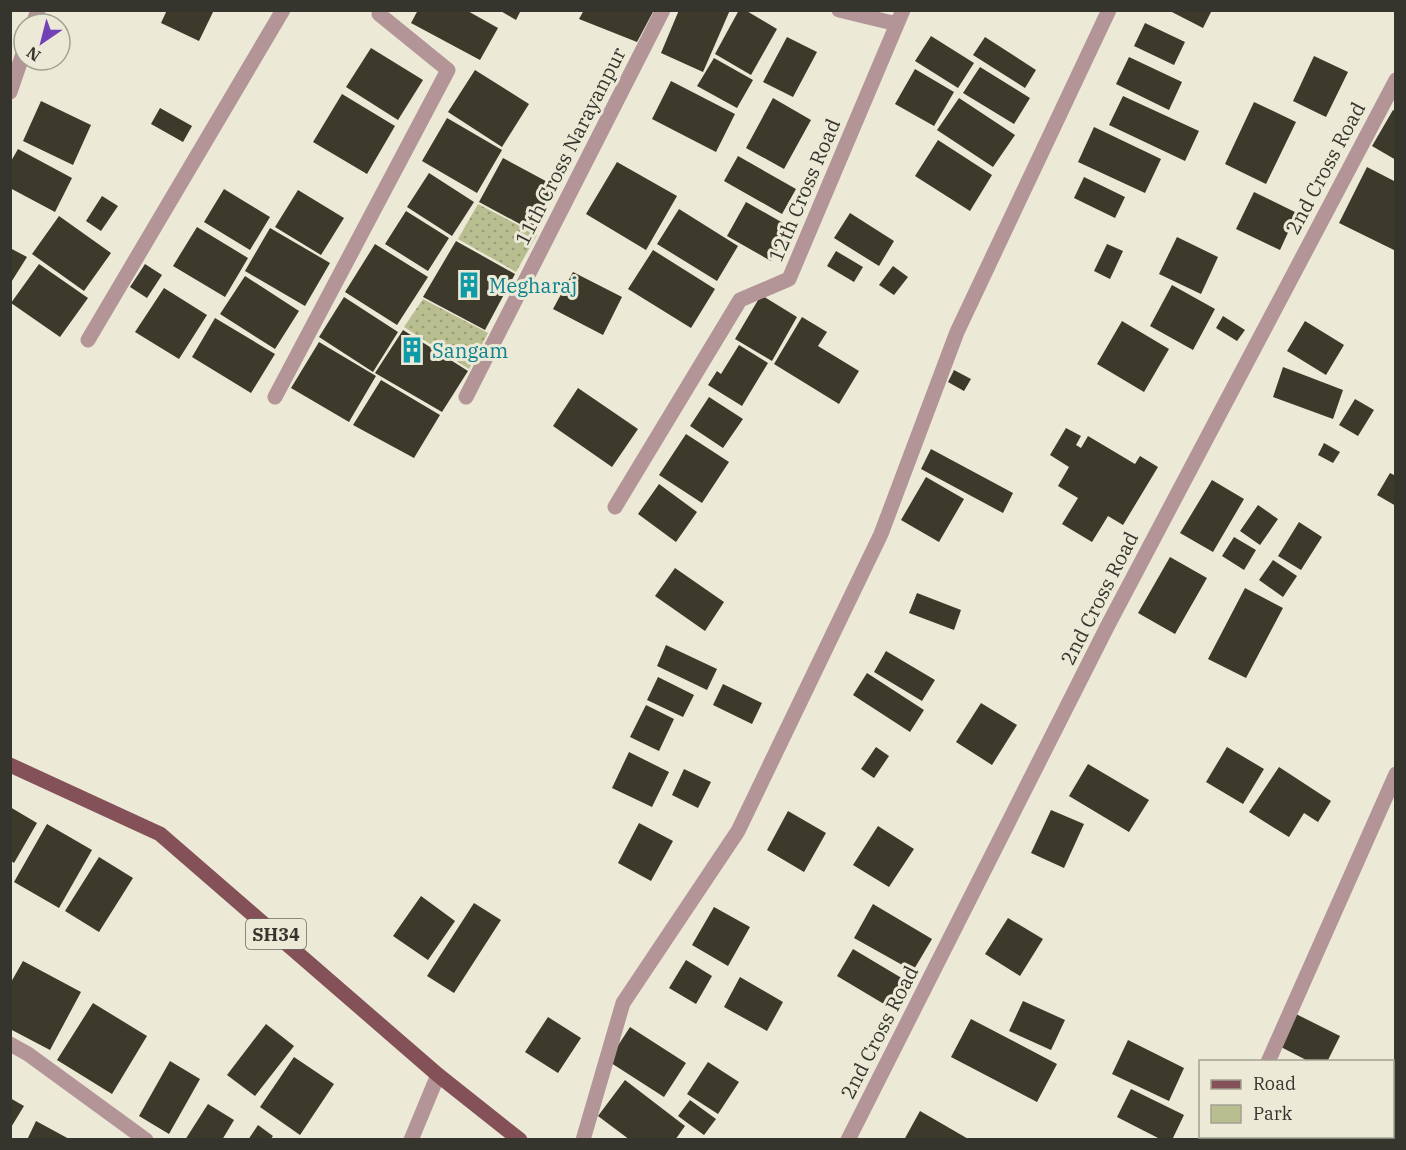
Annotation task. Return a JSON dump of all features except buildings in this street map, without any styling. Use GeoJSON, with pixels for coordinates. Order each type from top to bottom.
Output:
{"type":"FeatureCollection","features":[{"type":"Feature","properties":{"kind":"main road","name":"SH34"},"geometry":{"type":"LineString","coordinates":[[10,765],[160,834],[438,1075],[520,1140]]}},
{"type":"Feature","properties":{"kind":"street"},"geometry":{"type":"LineString","coordinates":[[88,340],[283,10]]}},
{"type":"Feature","properties":{"kind":"street","name":"11th Cross Narayanpur"},"geometry":{"type":"LineString","coordinates":[[466,397],[663,10]]}},
{"type":"Feature","properties":{"kind":"street"},"geometry":{"type":"LineString","coordinates":[[839,10],[900,17]]}},
{"type":"Feature","properties":{"kind":"street"},"geometry":{"type":"LineString","coordinates":[[583,1140],[623,1003],[738,831],[881,534],[957,332],[1109,10]]}},
{"type":"Feature","properties":{"kind":"street"},"geometry":{"type":"LineString","coordinates":[[275,397],[448,70],[377,12]]}},
{"type":"Feature","properties":{"kind":"street","name":"12th Cross Road"},"geometry":{"type":"LineString","coordinates":[[615,507],[740,300],[789,279],[900,17]]}},
{"type":"Feature","properties":{"kind":"street"},"geometry":{"type":"LineString","coordinates":[[10,92],[17,72]]}},
{"type":"Feature","properties":{"kind":"street","name":"2nd Cross Road"},"geometry":{"type":"LineString","coordinates":[[848,1140],[1108,625],[1395,80]]}},
{"type":"Feature","properties":{"kind":"street"},"geometry":{"type":"LineString","coordinates":[[1269,1060],[1395,774]]}},
{"type":"Feature","properties":{"kind":"street"},"geometry":{"type":"LineString","coordinates":[[10,1044],[28,1054],[146,1140]]}},
{"type":"Feature","properties":{"kind":"street"},"geometry":{"type":"LineString","coordinates":[[411,1140],[438,1075]]}},
{"type":"Feature","properties":{"kind":"green space"},"geometry":{"type":"Polygon","coordinates":[[[478,204],[537,235],[516,272],[458,239],[478,204]]]}},
{"type":"Feature","properties":{"kind":"green space"},"geometry":{"type":"Polygon","coordinates":[[[423,299],[488,333],[469,369],[404,327],[423,299]]]}},
{"type":"Feature","properties":{"kind":"place","name":"Megharaj"},"geometry":{"type":"Point","coordinates":[469,285]}},
{"type":"Feature","properties":{"kind":"place","name":"Sangam"},"geometry":{"type":"Point","coordinates":[412,350]}}]}
